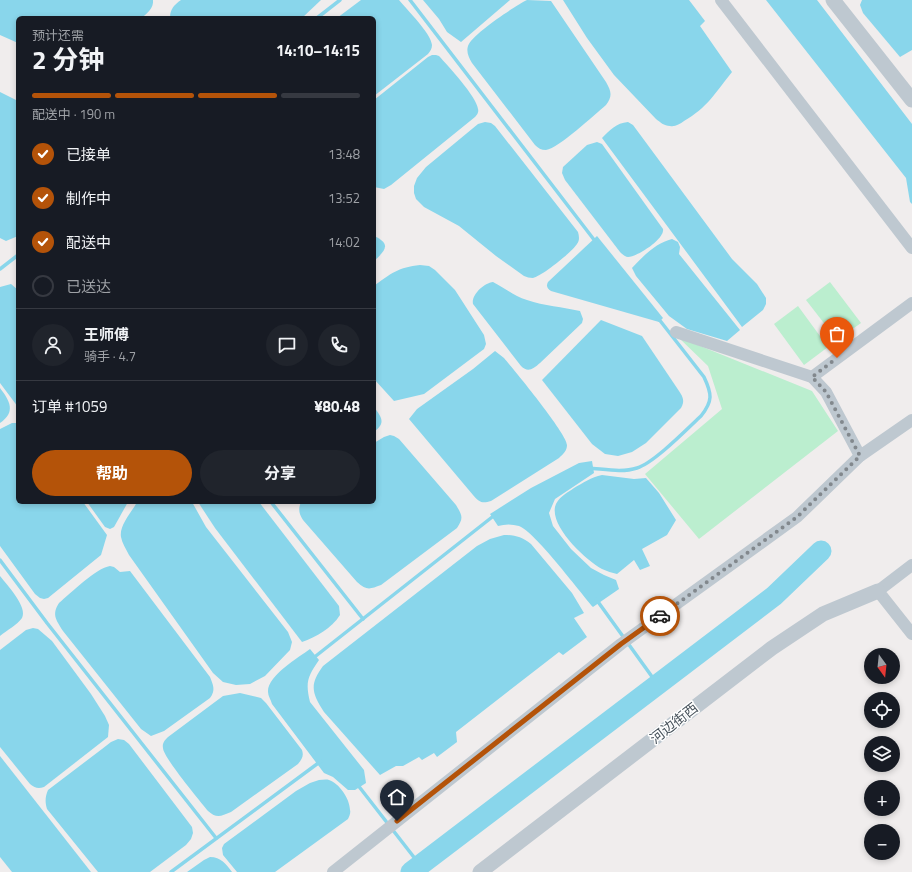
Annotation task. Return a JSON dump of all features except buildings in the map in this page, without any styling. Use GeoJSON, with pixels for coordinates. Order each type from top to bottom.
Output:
{"type":"FeatureCollection","features":[{"type":"Feature","properties":{"kind":"street"},"geometry":{"type":"LineString","coordinates":[[721,0],[912,248]]}},
{"type":"Feature","properties":{"kind":"street"},"geometry":{"type":"LineString","coordinates":[[833,0],[912,100]]}},
{"type":"Feature","properties":{"kind":"street"},"geometry":{"type":"LineString","coordinates":[[812,377],[912,303]]}},
{"type":"Feature","properties":{"kind":"street"},"geometry":{"type":"LineString","coordinates":[[676,332],[812,377],[826,392],[860,456]]}},
{"type":"Feature","properties":{"kind":"street"},"geometry":{"type":"LineString","coordinates":[[333,872],[631,636],[797,517],[860,456],[912,420]]}},
{"type":"Feature","properties":{"kind":"street"},"geometry":{"type":"LineString","coordinates":[[912,565],[878,591],[912,634]]}},
{"type":"Feature","properties":{"kind":"street","name":"河边街西"},"geometry":{"type":"LineString","coordinates":[[480,872],[772,648],[823,614],[878,591]]}},
{"type":"Feature","properties":{"kind":"green space"},"geometry":{"type":"Polygon","coordinates":[[[830,282],[861,323],[837,340],[806,300],[830,282]]]}},
{"type":"Feature","properties":{"kind":"green space"},"geometry":{"type":"Polygon","coordinates":[[[798,306],[828,347],[804,365],[774,324],[798,306]]]}},
{"type":"Feature","properties":{"kind":"green space"},"geometry":{"type":"Polygon","coordinates":[[[678,337],[812,391],[838,431],[699,539],[645,474],[722,409],[708,366],[678,337]]]}},
{"type":"Feature","properties":{"kind":"water"},"geometry":{"type":"Polygon","coordinates":[[[0,0],[153,0],[150,10],[144,16],[16,16],[16,42],[0,35],[0,0]]]}},
{"type":"Feature","properties":{"kind":"water"},"geometry":{"type":"Polygon","coordinates":[[[181,0],[321,0],[304,16],[170,16],[176,4],[181,0]]]}},
{"type":"Feature","properties":{"kind":"water"},"geometry":{"type":"Polygon","coordinates":[[[361,0],[399,0],[428,34],[432,45],[431,49],[428,54],[376,94],[376,16],[340,16],[361,0]]]}},
{"type":"Feature","properties":{"kind":"water"},"geometry":{"type":"Polygon","coordinates":[[[423,0],[510,0],[461,42],[447,32],[439,19],[423,0]]]}},
{"type":"Feature","properties":{"kind":"water"},"geometry":{"type":"Polygon","coordinates":[[[527,0],[551,1],[606,82],[610,94],[610,99],[606,105],[568,138],[546,150],[540,149],[535,145],[472,63],[467,48],[471,41],[485,28],[527,0]]]}},
{"type":"Feature","properties":{"kind":"water"},"geometry":{"type":"Polygon","coordinates":[[[563,0],[689,0],[705,21],[700,26],[732,72],[711,99],[699,111],[677,125],[664,125],[656,119],[614,75],[587,38],[563,0]]]}},
{"type":"Feature","properties":{"kind":"water"},"geometry":{"type":"Polygon","coordinates":[[[766,0],[817,0],[912,124],[912,204],[910,202],[906,178],[766,0]]]}},
{"type":"Feature","properties":{"kind":"water"},"geometry":{"type":"Polygon","coordinates":[[[862,0],[912,0],[912,50],[900,57],[863,13],[860,5],[862,0]]]}},
{"type":"Feature","properties":{"kind":"water"},"geometry":{"type":"Polygon","coordinates":[[[432,55],[439,56],[473,97],[478,113],[391,185],[384,189],[376,187],[376,98],[432,55]]]}},
{"type":"Feature","properties":{"kind":"water"},"geometry":{"type":"Polygon","coordinates":[[[0,92],[16,100],[16,237],[6,241],[0,238],[0,92]]]}},
{"type":"Feature","properties":{"kind":"water"},"geometry":{"type":"Polygon","coordinates":[[[485,122],[491,123],[495,126],[578,232],[579,241],[574,248],[550,268],[533,278],[524,276],[496,256],[459,226],[424,207],[416,199],[414,193],[414,186],[417,178],[426,167],[478,124],[485,122]]]}},
{"type":"Feature","properties":{"kind":"water"},"geometry":{"type":"Polygon","coordinates":[[[628,122],[633,125],[732,259],[757,284],[766,298],[766,304],[763,310],[742,327],[602,138],[617,125],[628,122]]]}},
{"type":"Feature","properties":{"kind":"water"},"geometry":{"type":"Polygon","coordinates":[[[597,142],[602,144],[663,229],[660,238],[650,247],[638,254],[628,257],[620,252],[565,180],[562,173],[563,167],[587,145],[597,142]]]}},
{"type":"Feature","properties":{"kind":"water"},"geometry":{"type":"Polygon","coordinates":[[[597,236],[663,318],[659,322],[551,291],[548,288],[548,282],[597,236]]]}},
{"type":"Feature","properties":{"kind":"water"},"geometry":{"type":"Polygon","coordinates":[[[376,237],[385,245],[384,251],[376,259],[376,237]]]}},
{"type":"Feature","properties":{"kind":"water"},"geometry":{"type":"Polygon","coordinates":[[[672,239],[678,242],[680,247],[679,254],[740,330],[727,341],[687,329],[669,316],[636,276],[632,268],[636,263],[655,247],[672,239]]]}},
{"type":"Feature","properties":{"kind":"water"},"geometry":{"type":"Polygon","coordinates":[[[413,266],[429,266],[455,290],[484,335],[486,344],[484,349],[424,394],[394,401],[376,381],[376,285],[400,269],[413,266]]]}},
{"type":"Feature","properties":{"kind":"water"},"geometry":{"type":"Polygon","coordinates":[[[493,282],[527,300],[540,304],[580,311],[583,319],[582,323],[537,365],[528,370],[521,366],[473,304],[476,293],[482,287],[493,282]]]}},
{"type":"Feature","properties":{"kind":"water"},"geometry":{"type":"Polygon","coordinates":[[[11,284],[16,288],[16,404],[0,383],[0,287],[11,284]]]}},
{"type":"Feature","properties":{"kind":"water"},"geometry":{"type":"Polygon","coordinates":[[[601,320],[642,336],[682,395],[683,399],[681,408],[646,443],[632,452],[618,456],[605,454],[592,444],[542,380],[601,320]]]}},
{"type":"Feature","properties":{"kind":"water"},"geometry":{"type":"Polygon","coordinates":[[[495,351],[504,358],[540,402],[565,439],[567,447],[566,451],[559,458],[491,501],[483,502],[479,501],[473,495],[409,419],[417,409],[473,369],[495,351]]]}},
{"type":"Feature","properties":{"kind":"water"},"geometry":{"type":"Polygon","coordinates":[[[0,388],[9,402],[10,411],[5,419],[0,423],[0,388]]]}},
{"type":"Feature","properties":{"kind":"water"},"geometry":{"type":"Polygon","coordinates":[[[376,410],[382,420],[376,430],[376,410]]]}},
{"type":"Feature","properties":{"kind":"water"},"geometry":{"type":"Polygon","coordinates":[[[12,423],[16,423],[16,504],[84,504],[107,535],[101,555],[48,598],[40,598],[35,594],[0,546],[0,429],[12,423]]]}},
{"type":"Feature","properties":{"kind":"water"},"geometry":{"type":"Polygon","coordinates":[[[390,435],[399,439],[456,505],[461,514],[461,522],[457,528],[381,585],[366,588],[357,582],[303,520],[299,507],[300,504],[376,504],[376,442],[390,435]]]}},
{"type":"Feature","properties":{"kind":"water"},"geometry":{"type":"Polygon","coordinates":[[[592,461],[594,473],[555,499],[549,513],[553,526],[571,549],[591,568],[616,580],[619,589],[593,607],[546,550],[535,539],[519,526],[498,526],[490,514],[531,488],[579,463],[592,461]]]}},
{"type":"Feature","properties":{"kind":"water"},"geometry":{"type":"Polygon","coordinates":[[[602,475],[634,479],[646,478],[659,493],[676,520],[667,535],[642,549],[650,566],[640,570],[634,560],[617,574],[602,569],[579,551],[558,524],[555,515],[555,507],[560,498],[584,482],[602,475]]]}},
{"type":"Feature","properties":{"kind":"water"},"geometry":{"type":"Polygon","coordinates":[[[88,504],[127,504],[114,527],[110,529],[105,527],[88,504]]]}},
{"type":"Feature","properties":{"kind":"water"},"geometry":{"type":"Polygon","coordinates":[[[136,504],[193,504],[206,527],[288,632],[292,642],[290,650],[265,676],[250,684],[236,685],[223,682],[213,673],[129,555],[121,537],[122,528],[136,504]]]}},
{"type":"Feature","properties":{"kind":"water"},"geometry":{"type":"Polygon","coordinates":[[[199,504],[261,504],[339,606],[340,615],[337,620],[323,632],[302,642],[215,528],[199,504]]]}},
{"type":"Feature","properties":{"kind":"water"},"geometry":{"type":"Polygon","coordinates":[[[504,535],[518,537],[531,544],[572,593],[584,613],[574,618],[587,637],[563,655],[559,652],[456,732],[457,742],[437,757],[434,753],[422,760],[419,757],[403,766],[396,766],[380,775],[324,712],[317,699],[314,689],[314,684],[319,673],[323,666],[477,546],[490,539],[504,535]]]}},
{"type":"Feature","properties":{"kind":"water"},"geometry":{"type":"Polygon","coordinates":[[[110,566],[114,567],[120,572],[130,571],[210,677],[213,685],[213,692],[210,698],[164,731],[151,736],[141,729],[63,631],[55,614],[59,603],[77,587],[98,571],[110,566]]]}},
{"type":"Feature","properties":{"kind":"water"},"geometry":{"type":"Polygon","coordinates":[[[0,576],[20,602],[23,613],[20,621],[0,636],[0,576]]]}},
{"type":"Feature","properties":{"kind":"water"},"geometry":{"type":"Polygon","coordinates":[[[33,628],[38,629],[52,641],[91,694],[109,725],[108,737],[44,787],[40,788],[30,784],[0,747],[0,650],[26,630],[33,628]]]}},
{"type":"Feature","properties":{"kind":"water"},"geometry":{"type":"Polygon","coordinates":[[[310,649],[319,660],[312,670],[308,680],[310,702],[364,770],[366,783],[355,790],[348,790],[333,777],[324,773],[272,704],[268,695],[269,686],[272,680],[291,662],[310,649]]]}},
{"type":"Feature","properties":{"kind":"water"},"geometry":{"type":"Polygon","coordinates":[[[240,693],[261,698],[266,703],[302,750],[303,756],[298,764],[231,812],[222,816],[217,816],[208,811],[182,779],[165,753],[163,745],[168,737],[223,696],[240,693]]]}},
{"type":"Feature","properties":{"kind":"water"},"geometry":{"type":"Polygon","coordinates":[[[118,739],[124,740],[129,744],[192,827],[193,833],[191,839],[186,845],[150,872],[98,872],[46,806],[48,790],[111,742],[118,739]]]}},
{"type":"Feature","properties":{"kind":"water"},"geometry":{"type":"Polygon","coordinates":[[[0,756],[91,872],[12,872],[0,857],[0,756]]]}},
{"type":"Feature","properties":{"kind":"water"},"geometry":{"type":"Polygon","coordinates":[[[319,780],[328,780],[333,782],[346,796],[350,806],[350,815],[348,819],[275,872],[237,872],[223,855],[222,848],[224,844],[296,791],[319,780]]]}},
{"type":"Feature","properties":{"kind":"water"},"geometry":{"type":"Polygon","coordinates":[[[210,857],[220,860],[232,872],[187,872],[204,860],[210,857]]]}},
{"type":"Feature","properties":{"kind":"waterway"},"geometry":{"type":"LineString","coordinates":[[320,16],[340,0]]}},
{"type":"Feature","properties":{"kind":"waterway"},"geometry":{"type":"LineString","coordinates":[[410,0],[595,241]]}},
{"type":"Feature","properties":{"kind":"waterway"},"geometry":{"type":"LineString","coordinates":[[0,269],[16,257]]}},
{"type":"Feature","properties":{"kind":"waterway"},"geometry":{"type":"LineString","coordinates":[[588,468],[625,470],[644,465],[661,453],[679,437],[701,416],[708,406],[710,393],[704,377],[658,318]]}},
{"type":"Feature","properties":{"kind":"waterway"},"geometry":{"type":"LineString","coordinates":[[273,504],[363,619]]}},
{"type":"Feature","properties":{"kind":"waterway"},"geometry":{"type":"LineString","coordinates":[[312,659],[496,514]]}},
{"type":"Feature","properties":{"kind":"waterway"},"geometry":{"type":"LineString","coordinates":[[411,872],[774,596],[821,551]]}},
{"type":"Feature","properties":{"kind":"waterway"},"geometry":{"type":"LineString","coordinates":[[0,560],[47,623],[216,838]]}},
{"type":"Feature","properties":{"kind":"waterway"},"geometry":{"type":"LineString","coordinates":[[596,599],[658,685]]}},
{"type":"Feature","properties":{"kind":"waterway"},"geometry":{"type":"LineString","coordinates":[[171,872],[321,761]]}},
{"type":"Feature","properties":{"kind":"waterway"},"geometry":{"type":"LineString","coordinates":[[357,784],[420,865]]}},
{"type":"Feature","properties":{"kind":"way so far"},"geometry":{"type":"LineString","coordinates":[[660,616],[797,517],[860,456],[826,392],[812,377],[837,358]]}},
{"type":"Feature","properties":{"kind":"route"},"geometry":{"type":"LineString","coordinates":[[397,821],[621,644],[660,616]]}}]}
